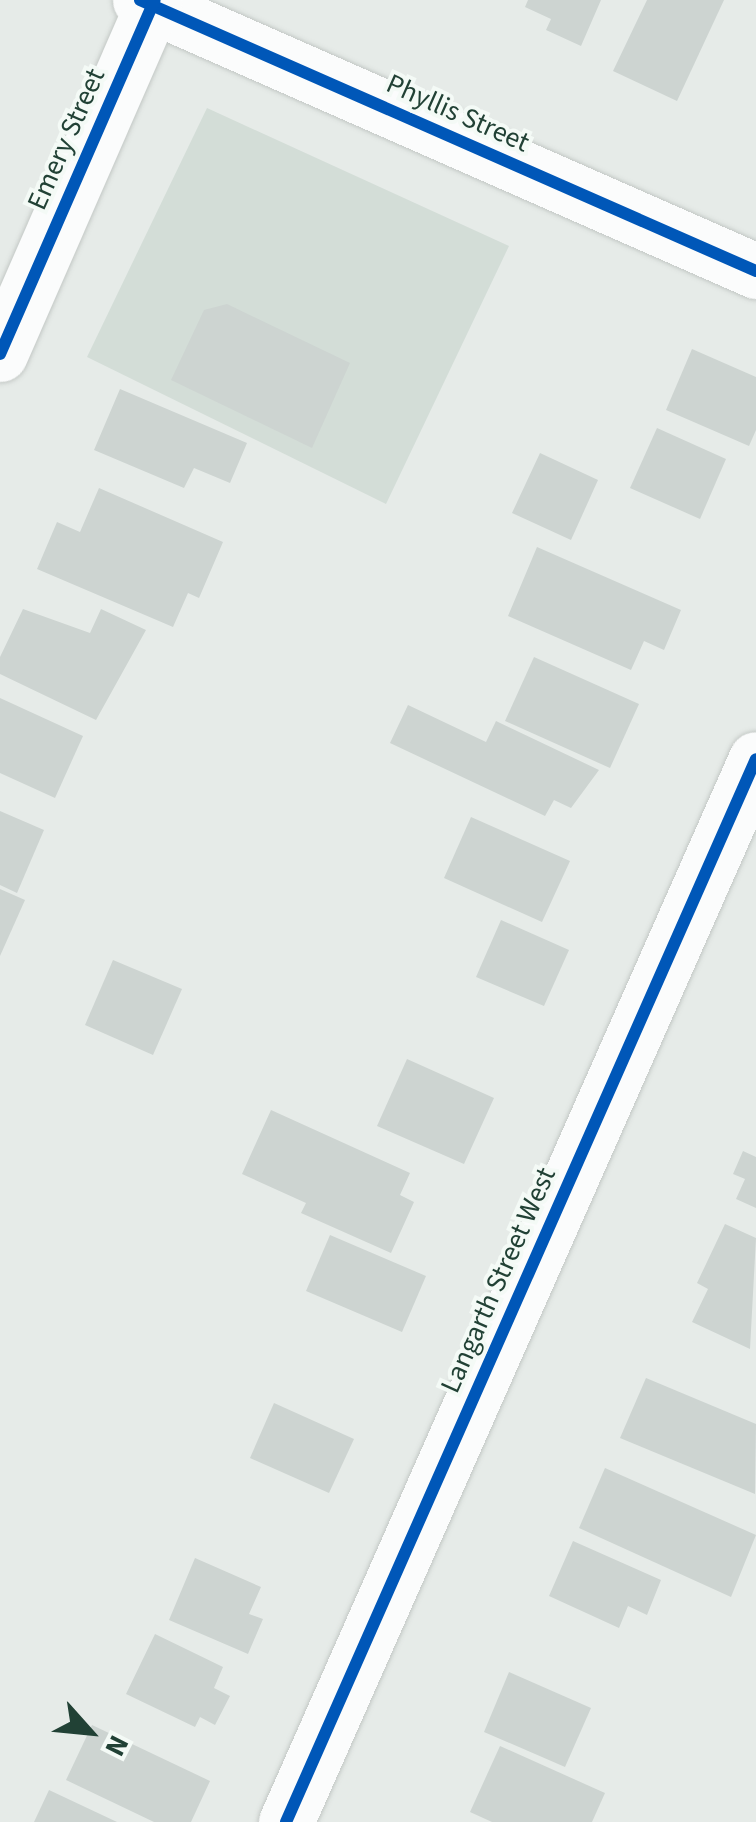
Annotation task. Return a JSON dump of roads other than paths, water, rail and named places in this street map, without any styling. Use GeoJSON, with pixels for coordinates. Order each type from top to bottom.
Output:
{"type":"FeatureCollection","features":[{"type":"Feature","properties":{"kind":"street","name":"Phyllis Street"},"geometry":{"type":"LineString","coordinates":[[149,2],[756,271]]}},
{"type":"Feature","properties":{"kind":"street","name":"Emery Street"},"geometry":{"type":"LineString","coordinates":[[0,354],[149,2]]}},
{"type":"Feature","properties":{"kind":"street","name":"Langarth Street West"},"geometry":{"type":"LineString","coordinates":[[286,1822],[756,759]]}}]}
